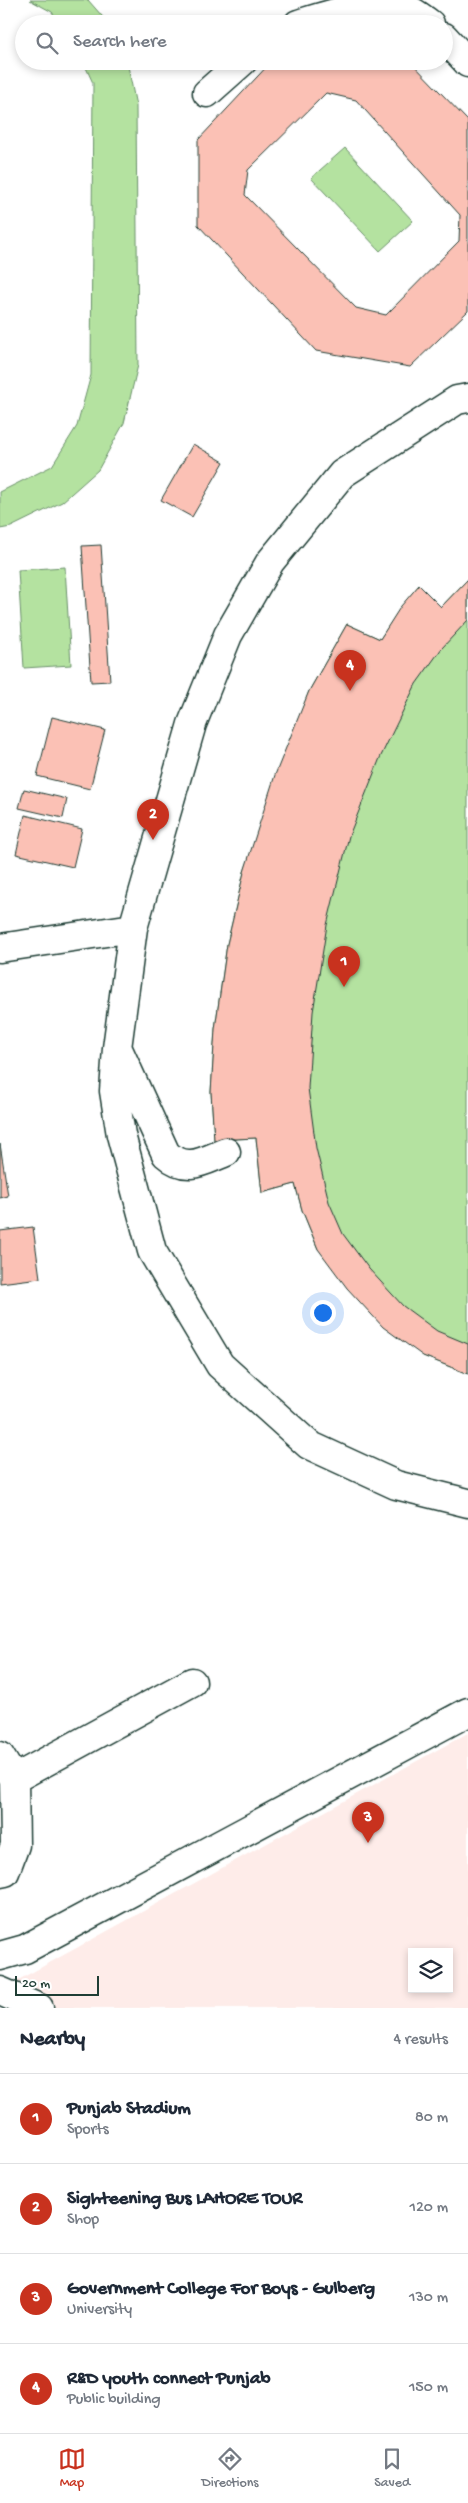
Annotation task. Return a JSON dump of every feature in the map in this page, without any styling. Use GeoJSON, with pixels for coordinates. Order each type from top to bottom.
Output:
{"type":"FeatureCollection","features":[{"type":"Feature","properties":{"kind":"street"},"geometry":{"type":"LineString","coordinates":[[327,15],[363,4],[385,3],[408,9],[417,15]]}},
{"type":"Feature","properties":{"kind":"street"},"geometry":{"type":"LineString","coordinates":[[453,47],[468,63]]}},
{"type":"Feature","properties":{"kind":"street"},"geometry":{"type":"LineString","coordinates":[[207,94],[232,70]]}},
{"type":"Feature","properties":{"kind":"street"},"geometry":{"type":"LineString","coordinates":[[468,398],[457,400],[342,474],[270,562],[228,635],[192,724],[133,928],[117,1048],[114,1091],[120,1136],[152,1252],[220,1365],[309,1445],[396,1485],[468,1503]]}},
{"type":"Feature","properties":{"kind":"street"},"geometry":{"type":"LineString","coordinates":[[0,948],[133,928]]}},
{"type":"Feature","properties":{"kind":"street"},"geometry":{"type":"LineString","coordinates":[[117,1048],[166,1154],[176,1163],[191,1165],[226,1152]]}},
{"type":"Feature","properties":{"kind":"street"},"geometry":{"type":"LineString","coordinates":[[14,1779],[192,1682]]}},
{"type":"Feature","properties":{"kind":"street"},"geometry":{"type":"LineString","coordinates":[[0,1956],[25,1950],[468,1712]]}},
{"type":"Feature","properties":{"kind":"street"},"geometry":{"type":"LineString","coordinates":[[0,1756],[14,1779],[15,1845],[5,1872],[0,1873]]}},
{"type":"Feature","properties":{"kind":"street"},"geometry":{"type":"LineString","coordinates":[[0,1991],[39,2008]]}},
{"type":"Feature","properties":{"kind":"shaded area"},"geometry":{"type":"Polygon","coordinates":[[[468,1733],[468,2008],[0,2008],[0,1990],[468,1733]]]}},
{"type":"Feature","properties":{"kind":"green space"},"geometry":{"type":"Polygon","coordinates":[[[30,0],[88,0],[101,15],[54,15],[30,0]]]}},
{"type":"Feature","properties":{"kind":"green space"},"geometry":{"type":"Polygon","coordinates":[[[87,70],[129,70],[136,106],[138,365],[124,423],[98,470],[62,502],[11,527],[0,529],[0,492],[52,466],[77,426],[91,375],[93,83],[87,70]]]}},
{"type":"Feature","properties":{"kind":"green space"},"geometry":{"type":"Polygon","coordinates":[[[345,148],[413,221],[380,251],[311,178],[345,148]]]}},
{"type":"Feature","properties":{"kind":"green space"},"geometry":{"type":"Polygon","coordinates":[[[65,567],[71,665],[24,668],[18,570],[65,567]]]}},
{"type":"Feature","properties":{"kind":"green space"},"geometry":{"type":"Polygon","coordinates":[[[468,579],[468,1374],[423,1356],[318,1249],[302,1210],[295,1184],[262,1193],[256,1138],[214,1140],[211,1092],[215,1029],[227,944],[244,872],[309,691],[347,624],[380,639],[401,607],[419,585],[441,607],[468,579]]]}},
{"type":"Feature","properties":{"kind":"building"},"geometry":{"type":"Polygon","coordinates":[[[264,70],[419,70],[468,121],[468,311],[410,367],[316,351],[198,225],[198,140],[264,70]],[[326,93],[248,170],[245,195],[356,308],[386,315],[459,241],[460,215],[356,100],[326,93]]]}},
{"type":"Feature","properties":{"kind":"building"},"geometry":{"type":"Polygon","coordinates":[[[193,444],[224,462],[192,517],[161,500],[193,444]]]}},
{"type":"Feature","properties":{"kind":"building"},"geometry":{"type":"Polygon","coordinates":[[[101,545],[110,681],[91,682],[82,546],[101,545]]]}},
{"type":"Feature","properties":{"kind":"building"},"geometry":{"type":"Polygon","coordinates":[[[468,579],[468,620],[442,648],[416,684],[380,758],[349,836],[327,925],[313,1012],[308,1088],[316,1148],[329,1202],[343,1234],[369,1269],[403,1306],[437,1331],[468,1344],[468,1374],[423,1356],[383,1327],[347,1288],[318,1249],[302,1210],[295,1184],[262,1193],[256,1138],[214,1140],[211,1092],[215,1029],[227,944],[244,872],[275,775],[309,691],[347,624],[380,639],[401,606],[419,585],[441,607],[468,579]]]}},
{"type":"Feature","properties":{"kind":"building"},"geometry":{"type":"Polygon","coordinates":[[[52,717],[105,730],[90,789],[37,776],[52,717]]]}},
{"type":"Feature","properties":{"kind":"building"},"geometry":{"type":"Polygon","coordinates":[[[24,789],[67,799],[63,818],[19,808],[24,789]]]}},
{"type":"Feature","properties":{"kind":"building"},"geometry":{"type":"Polygon","coordinates":[[[25,815],[82,829],[73,867],[16,854],[25,815]]]}},
{"type":"Feature","properties":{"kind":"building"},"geometry":{"type":"Polygon","coordinates":[[[0,1144],[8,1196],[0,1198],[0,1144]]]}},
{"type":"Feature","properties":{"kind":"building"},"geometry":{"type":"Polygon","coordinates":[[[33,1227],[40,1278],[0,1283],[0,1231],[33,1227]]]}},
{"type":"Feature","properties":{"kind":"place","name":"R&D youth connect Punjab"},"geometry":{"type":"Point","coordinates":[350,691]}},
{"type":"Feature","properties":{"kind":"place","name":"Sighteening Bus LAHORE TOUR"},"geometry":{"type":"Point","coordinates":[153,840]}},
{"type":"Feature","properties":{"kind":"place","name":"Punjab Stadium"},"geometry":{"type":"Point","coordinates":[344,987]}},
{"type":"Feature","properties":{"kind":"place","name":"Government College For Boys - Gulberg"},"geometry":{"type":"Point","coordinates":[368,1843]}}]}
